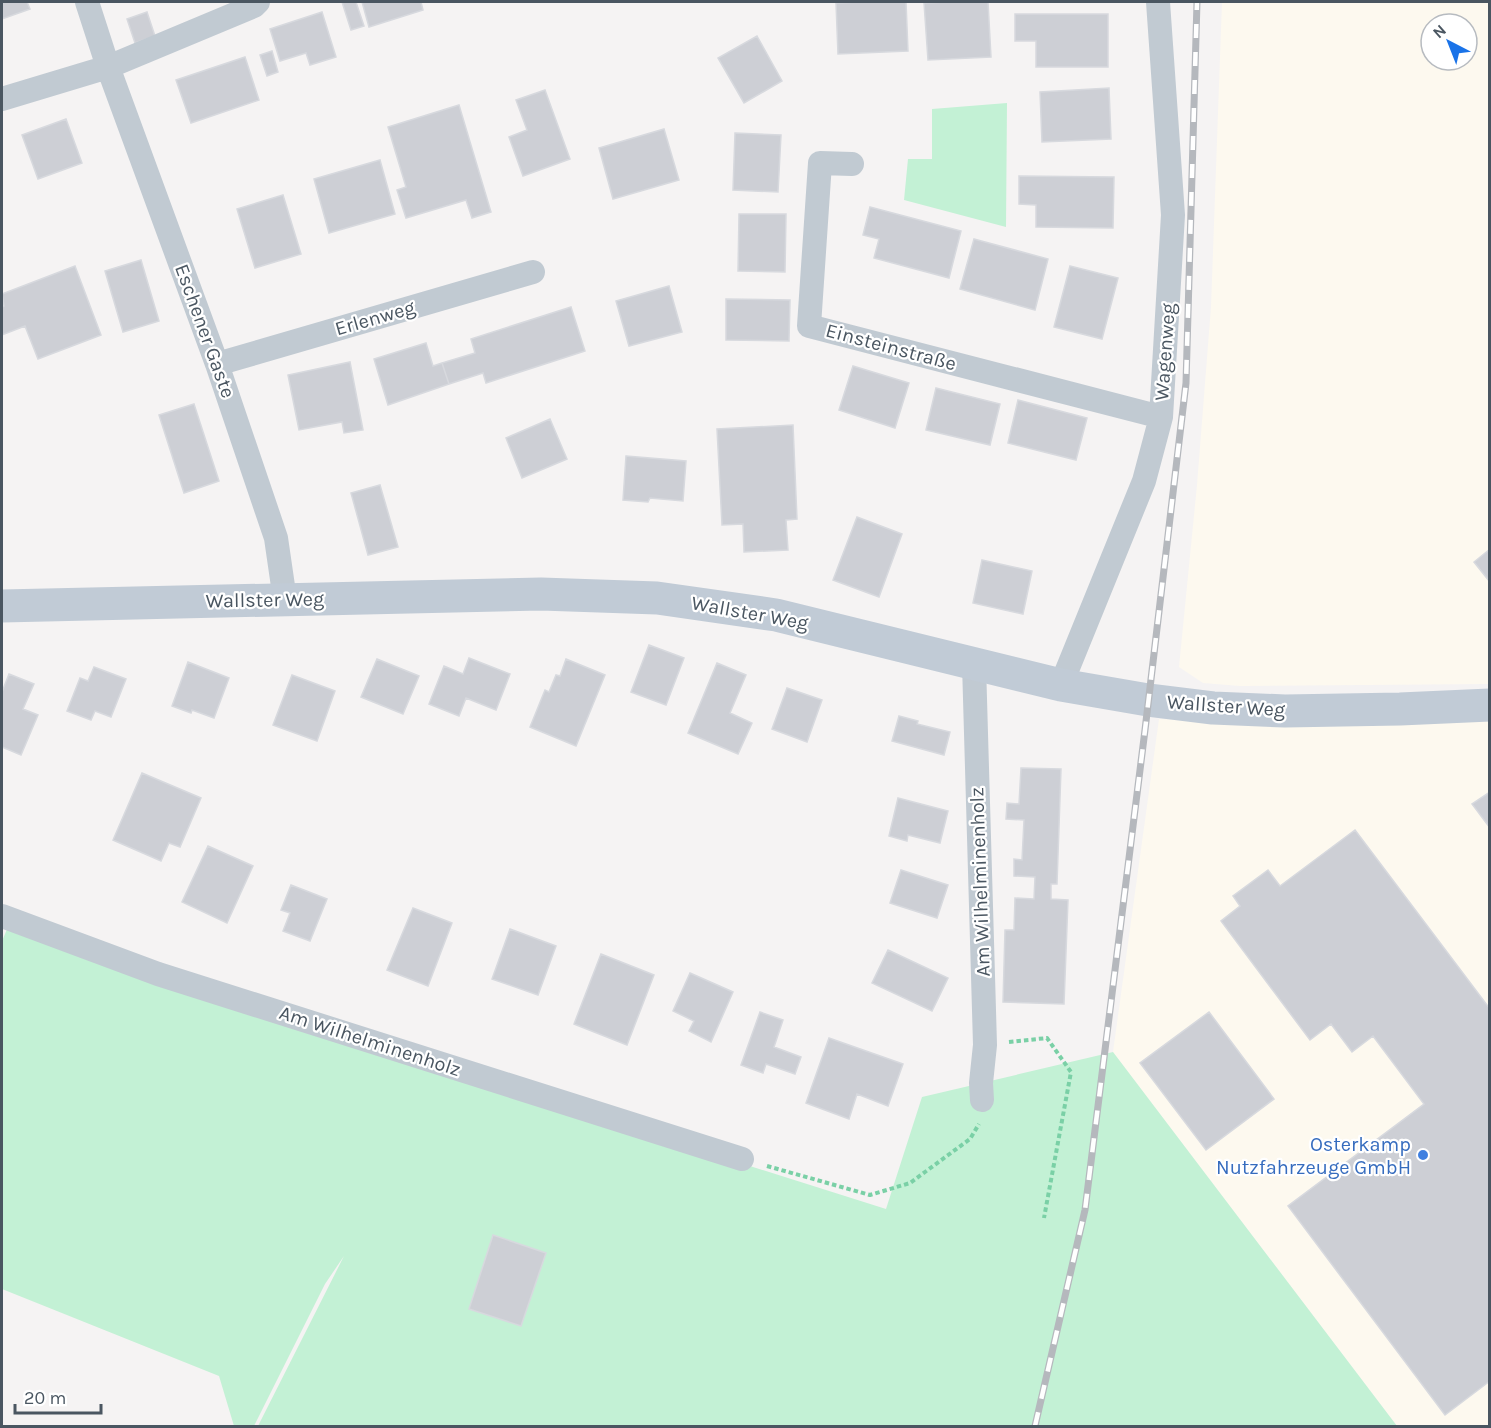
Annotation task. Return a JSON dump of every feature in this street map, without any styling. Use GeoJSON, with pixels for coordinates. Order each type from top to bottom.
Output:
{"type":"FeatureCollection","features":[{"type":"Feature","properties":{"kind":"street","name":"Eschener Gaste"},"geometry":{"type":"LineString","coordinates":[[87,2],[108,67],[217,364],[276,538],[285,600]]}},
{"type":"Feature","properties":{"kind":"street","name":"Wagenweg"},"geometry":{"type":"LineString","coordinates":[[1061,686],[1144,481],[1161,417],[1173,215],[1158,2]]}},
{"type":"Feature","properties":{"kind":"street"},"geometry":{"type":"LineString","coordinates":[[2,99],[108,67],[255,3]]}},
{"type":"Feature","properties":{"kind":"street","name":"Einsteinstraße"},"geometry":{"type":"LineString","coordinates":[[852,164],[820,163],[809,326],[1161,417]]}},
{"type":"Feature","properties":{"kind":"street","name":"Erlenweg"},"geometry":{"type":"LineString","coordinates":[[217,364],[533,272]]}},
{"type":"Feature","properties":{"kind":"street","name":"Wallster Weg"},"geometry":{"type":"LineString","coordinates":[[2,606],[541,594],[657,598],[776,615],[1061,686],[1148,700],[1213,708],[1285,711],[1490,705]]}},
{"type":"Feature","properties":{"kind":"street","name":"Am Wilhelminenholz"},"geometry":{"type":"LineString","coordinates":[[974,664],[985,1045],[981,1083],[982,1100]]}},
{"type":"Feature","properties":{"kind":"street","name":"Am Wilhelminenholz"},"geometry":{"type":"LineString","coordinates":[[2,916],[158,974],[742,1159]]}},
{"type":"Feature","properties":{"kind":"path"},"geometry":{"type":"LineString","coordinates":[[985,1045],[1047,1038],[1071,1072],[1044,1218]]}},
{"type":"Feature","properties":{"kind":"path"},"geometry":{"type":"LineString","coordinates":[[742,1159],[870,1196],[910,1183],[970,1139],[982,1117],[982,1100]]}},
{"type":"Feature","properties":{"kind":"shaded area"},"geometry":{"type":"Polygon","coordinates":[[[1222,2],[1489,2],[1489,684],[1240,686],[1203,683],[1179,667],[1197,485],[1211,307],[1222,2]]]}},
{"type":"Feature","properties":{"kind":"shaded area"},"geometry":{"type":"Polygon","coordinates":[[[1159,719],[1264,724],[1489,720],[1489,1426],[1397,1426],[1113,1052],[1159,719]]]}},
{"type":"Feature","properties":{"kind":"green space"},"geometry":{"type":"Polygon","coordinates":[[[1007,103],[1006,227],[904,200],[908,159],[932,159],[932,109],[1007,103]]]}},
{"type":"Feature","properties":{"kind":"green space"},"geometry":{"type":"Polygon","coordinates":[[[8,927],[427,1064],[886,1209],[922,1097],[1113,1052],[1397,1426],[258,1426],[344,1256],[325,1284],[254,1426],[234,1426],[219,1376],[2,1289],[2,941],[8,927]]]}},
{"type":"Feature","properties":{"kind":"building"},"geometry":{"type":"Polygon","coordinates":[[[2,2],[27,2],[30,9],[2,19],[2,2]]]}},
{"type":"Feature","properties":{"kind":"building"},"geometry":{"type":"Polygon","coordinates":[[[342,2],[356,2],[364,26],[351,30],[342,2]]]}},
{"type":"Feature","properties":{"kind":"building"},"geometry":{"type":"Polygon","coordinates":[[[362,2],[421,2],[423,10],[369,27],[362,2]]]}},
{"type":"Feature","properties":{"kind":"building"},"geometry":{"type":"Polygon","coordinates":[[[906,2],[908,51],[838,54],[836,3],[906,2]]]}},
{"type":"Feature","properties":{"kind":"building"},"geometry":{"type":"Polygon","coordinates":[[[988,2],[991,57],[928,60],[924,3],[988,2]]]}},
{"type":"Feature","properties":{"kind":"building"},"geometry":{"type":"Polygon","coordinates":[[[147,12],[155,36],[135,43],[127,19],[147,12]]]}},
{"type":"Feature","properties":{"kind":"building"},"geometry":{"type":"Polygon","coordinates":[[[322,12],[336,57],[310,65],[306,53],[280,61],[270,29],[322,12]]]}},
{"type":"Feature","properties":{"kind":"building"},"geometry":{"type":"Polygon","coordinates":[[[1015,14],[1108,14],[1108,67],[1036,67],[1036,41],[1015,41],[1015,14]]]}},
{"type":"Feature","properties":{"kind":"building"},"geometry":{"type":"Polygon","coordinates":[[[757,36],[782,81],[744,103],[718,58],[757,36]]]}},
{"type":"Feature","properties":{"kind":"building"},"geometry":{"type":"Polygon","coordinates":[[[272,51],[278,72],[267,76],[260,55],[272,51]]]}},
{"type":"Feature","properties":{"kind":"building"},"geometry":{"type":"Polygon","coordinates":[[[245,57],[259,100],[191,123],[176,80],[245,57]]]}},
{"type":"Feature","properties":{"kind":"building"},"geometry":{"type":"Polygon","coordinates":[[[1109,88],[1111,139],[1042,142],[1040,92],[1109,88]]]}},
{"type":"Feature","properties":{"kind":"building"},"geometry":{"type":"Polygon","coordinates":[[[545,90],[570,159],[523,176],[509,137],[527,130],[516,100],[545,90]]]}},
{"type":"Feature","properties":{"kind":"building"},"geometry":{"type":"Polygon","coordinates":[[[459,105],[491,212],[472,218],[466,200],[406,218],[397,190],[406,187],[388,127],[459,105]]]}},
{"type":"Feature","properties":{"kind":"building"},"geometry":{"type":"Polygon","coordinates":[[[66,119],[82,163],[38,179],[22,135],[66,119]]]}},
{"type":"Feature","properties":{"kind":"building"},"geometry":{"type":"Polygon","coordinates":[[[664,129],[679,180],[613,199],[599,148],[664,129]]]}},
{"type":"Feature","properties":{"kind":"building"},"geometry":{"type":"Polygon","coordinates":[[[735,133],[781,135],[778,192],[733,190],[735,133]]]}},
{"type":"Feature","properties":{"kind":"building"},"geometry":{"type":"Polygon","coordinates":[[[380,160],[395,214],[329,233],[314,179],[380,160]]]}},
{"type":"Feature","properties":{"kind":"building"},"geometry":{"type":"Polygon","coordinates":[[[1019,176],[1114,177],[1113,228],[1036,227],[1036,205],[1019,204],[1019,176]]]}},
{"type":"Feature","properties":{"kind":"building"},"geometry":{"type":"Polygon","coordinates":[[[283,195],[301,254],[255,268],[237,209],[283,195]]]}},
{"type":"Feature","properties":{"kind":"building"},"geometry":{"type":"Polygon","coordinates":[[[870,207],[961,231],[949,278],[874,258],[879,239],[863,235],[870,207]]]}},
{"type":"Feature","properties":{"kind":"building"},"geometry":{"type":"Polygon","coordinates":[[[739,214],[786,214],[785,272],[738,271],[739,214]]]}},
{"type":"Feature","properties":{"kind":"building"},"geometry":{"type":"Polygon","coordinates":[[[974,239],[1048,259],[1035,310],[960,289],[974,239]]]}},
{"type":"Feature","properties":{"kind":"building"},"geometry":{"type":"Polygon","coordinates":[[[141,260],[159,321],[123,332],[105,271],[141,260]]]}},
{"type":"Feature","properties":{"kind":"building"},"geometry":{"type":"Polygon","coordinates":[[[75,266],[101,335],[38,359],[25,326],[2,335],[2,307],[4,306],[2,294],[75,266]]]}},
{"type":"Feature","properties":{"kind":"building"},"geometry":{"type":"Polygon","coordinates":[[[1070,266],[1118,278],[1102,339],[1054,327],[1070,266]]]}},
{"type":"Feature","properties":{"kind":"building"},"geometry":{"type":"Polygon","coordinates":[[[669,286],[682,332],[629,346],[616,301],[669,286]]]}},
{"type":"Feature","properties":{"kind":"building"},"geometry":{"type":"Polygon","coordinates":[[[726,299],[790,300],[789,341],[726,340],[726,299]]]}},
{"type":"Feature","properties":{"kind":"building"},"geometry":{"type":"Polygon","coordinates":[[[571,307],[585,351],[486,383],[483,373],[449,384],[442,363],[475,353],[471,339],[571,307]]]}},
{"type":"Feature","properties":{"kind":"building"},"geometry":{"type":"Polygon","coordinates":[[[426,343],[433,366],[442,363],[449,384],[388,405],[374,359],[426,343]]]}},
{"type":"Feature","properties":{"kind":"building"},"geometry":{"type":"Polygon","coordinates":[[[350,362],[363,430],[344,433],[342,422],[299,430],[288,375],[350,362]]]}},
{"type":"Feature","properties":{"kind":"building"},"geometry":{"type":"Polygon","coordinates":[[[853,366],[909,383],[895,428],[839,410],[853,366]]]}},
{"type":"Feature","properties":{"kind":"building"},"geometry":{"type":"Polygon","coordinates":[[[936,388],[1000,404],[990,445],[926,430],[936,388]]]}},
{"type":"Feature","properties":{"kind":"building"},"geometry":{"type":"Polygon","coordinates":[[[1018,400],[1087,418],[1076,460],[1008,443],[1018,400]]]}},
{"type":"Feature","properties":{"kind":"building"},"geometry":{"type":"Polygon","coordinates":[[[194,404],[219,481],[184,493],[159,415],[194,404]]]}},
{"type":"Feature","properties":{"kind":"building"},"geometry":{"type":"Polygon","coordinates":[[[550,419],[567,459],[522,478],[506,438],[550,419]]]}},
{"type":"Feature","properties":{"kind":"building"},"geometry":{"type":"Polygon","coordinates":[[[793,425],[797,519],[786,520],[788,550],[744,552],[743,524],[722,525],[717,429],[793,425]]]}},
{"type":"Feature","properties":{"kind":"building"},"geometry":{"type":"Polygon","coordinates":[[[626,456],[686,461],[683,501],[650,498],[648,502],[623,500],[626,456]]]}},
{"type":"Feature","properties":{"kind":"building"},"geometry":{"type":"Polygon","coordinates":[[[380,485],[398,547],[368,555],[351,493],[380,485]]]}},
{"type":"Feature","properties":{"kind":"building"},"geometry":{"type":"Polygon","coordinates":[[[857,517],[902,534],[879,597],[833,580],[857,517]]]}},
{"type":"Feature","properties":{"kind":"building"},"geometry":{"type":"Polygon","coordinates":[[[1490,549],[1490,582],[1474,562],[1490,549]]]}},
{"type":"Feature","properties":{"kind":"building"},"geometry":{"type":"Polygon","coordinates":[[[982,560],[1032,571],[1023,614],[973,603],[982,560]]]}},
{"type":"Feature","properties":{"kind":"building"},"geometry":{"type":"Polygon","coordinates":[[[649,645],[684,658],[666,705],[631,692],[649,645]]]}},
{"type":"Feature","properties":{"kind":"building"},"geometry":{"type":"Polygon","coordinates":[[[469,658],[510,674],[496,710],[466,698],[459,716],[429,704],[444,666],[463,674],[469,658]]]}},
{"type":"Feature","properties":{"kind":"building"},"geometry":{"type":"Polygon","coordinates":[[[377,659],[419,676],[403,714],[361,697],[377,659]]]}},
{"type":"Feature","properties":{"kind":"building"},"geometry":{"type":"Polygon","coordinates":[[[566,659],[605,675],[576,746],[530,727],[545,690],[549,692],[556,675],[560,676],[566,659]]]}},
{"type":"Feature","properties":{"kind":"building"},"geometry":{"type":"Polygon","coordinates":[[[188,662],[229,678],[214,718],[172,706],[188,662]]]}},
{"type":"Feature","properties":{"kind":"building"},"geometry":{"type":"Polygon","coordinates":[[[717,663],[746,675],[730,713],[752,723],[738,754],[688,733],[717,663]]]}},
{"type":"Feature","properties":{"kind":"building"},"geometry":{"type":"Polygon","coordinates":[[[94,667],[126,679],[111,717],[95,711],[91,720],[67,711],[80,678],[88,681],[94,667]]]}},
{"type":"Feature","properties":{"kind":"building"},"geometry":{"type":"Polygon","coordinates":[[[9,674],[34,684],[23,709],[38,715],[21,755],[2,747],[2,692],[9,674]]]}},
{"type":"Feature","properties":{"kind":"building"},"geometry":{"type":"Polygon","coordinates":[[[292,675],[335,691],[317,741],[273,725],[292,675]]]}},
{"type":"Feature","properties":{"kind":"building"},"geometry":{"type":"Polygon","coordinates":[[[787,688],[822,700],[807,742],[772,729],[787,688]]]}},
{"type":"Feature","properties":{"kind":"building"},"geometry":{"type":"Polygon","coordinates":[[[899,716],[918,721],[917,724],[950,732],[944,755],[892,741],[899,716]]]}},
{"type":"Feature","properties":{"kind":"building"},"geometry":{"type":"Polygon","coordinates":[[[1021,768],[1061,769],[1057,884],[1051,884],[1051,899],[1068,900],[1064,1004],[1003,1002],[1005,930],[1014,930],[1015,898],[1034,899],[1035,877],[1014,876],[1014,859],[1022,860],[1024,820],[1006,819],[1007,803],[1019,804],[1021,768]]]}},
{"type":"Feature","properties":{"kind":"building"},"geometry":{"type":"Polygon","coordinates":[[[142,773],[201,798],[180,847],[169,843],[161,861],[113,840],[142,773]]]}},
{"type":"Feature","properties":{"kind":"building"},"geometry":{"type":"Polygon","coordinates":[[[1490,792],[1490,828],[1472,804],[1490,792]]]}},
{"type":"Feature","properties":{"kind":"building"},"geometry":{"type":"Polygon","coordinates":[[[898,798],[948,811],[940,843],[908,835],[907,841],[889,836],[898,798]]]}},
{"type":"Feature","properties":{"kind":"building","name":"Osterkamp Nutzfahrzeuge GmbH"},"geometry":{"type":"Polygon","coordinates":[[[1355,830],[1490,1009],[1490,1381],[1445,1415],[1288,1206],[1424,1104],[1373,1036],[1352,1052],[1331,1024],[1310,1040],[1221,921],[1240,906],[1233,896],[1268,870],[1280,886],[1355,830]]]}},
{"type":"Feature","properties":{"kind":"building"},"geometry":{"type":"Polygon","coordinates":[[[208,846],[253,866],[227,923],[182,902],[208,846]]]}},
{"type":"Feature","properties":{"kind":"building"},"geometry":{"type":"Polygon","coordinates":[[[901,870],[948,885],[937,918],[890,903],[901,870]]]}},
{"type":"Feature","properties":{"kind":"building"},"geometry":{"type":"Polygon","coordinates":[[[291,885],[327,899],[310,941],[283,931],[290,913],[281,910],[291,885]]]}},
{"type":"Feature","properties":{"kind":"building"},"geometry":{"type":"Polygon","coordinates":[[[413,908],[452,923],[428,986],[387,970],[413,908]]]}},
{"type":"Feature","properties":{"kind":"building"},"geometry":{"type":"Polygon","coordinates":[[[510,929],[556,946],[538,995],[492,979],[510,929]]]}},
{"type":"Feature","properties":{"kind":"building"},"geometry":{"type":"Polygon","coordinates":[[[888,950],[948,978],[932,1011],[872,983],[888,950]]]}},
{"type":"Feature","properties":{"kind":"building"},"geometry":{"type":"Polygon","coordinates":[[[601,954],[654,975],[627,1045],[574,1024],[601,954]]]}},
{"type":"Feature","properties":{"kind":"building"},"geometry":{"type":"Polygon","coordinates":[[[690,973],[733,992],[711,1042],[689,1031],[694,1021],[673,1011],[690,973]]]}},
{"type":"Feature","properties":{"kind":"building"},"geometry":{"type":"Polygon","coordinates":[[[760,1012],[783,1020],[774,1047],[801,1057],[795,1074],[766,1064],[763,1073],[741,1065],[760,1012]]]}},
{"type":"Feature","properties":{"kind":"building"},"geometry":{"type":"Polygon","coordinates":[[[1209,1012],[1274,1099],[1206,1150],[1140,1063],[1209,1012]]]}},
{"type":"Feature","properties":{"kind":"building"},"geometry":{"type":"Polygon","coordinates":[[[829,1038],[903,1064],[888,1106],[857,1094],[849,1119],[806,1103],[829,1038]]]}},
{"type":"Feature","properties":{"kind":"building"},"geometry":{"type":"Polygon","coordinates":[[[493,1235],[546,1253],[521,1326],[469,1309],[493,1235]]]}},
{"type":"Feature","properties":{"kind":"railway"},"geometry":{"type":"LineString","coordinates":[[1035,1426],[1085,1210],[1186,383],[1197,2]]}},
{"type":"Feature","properties":{"kind":"place","name":"Osterkamp Nutzfahrzeuge GmbH"},"geometry":{"type":"Point","coordinates":[1423,1155]}}]}
